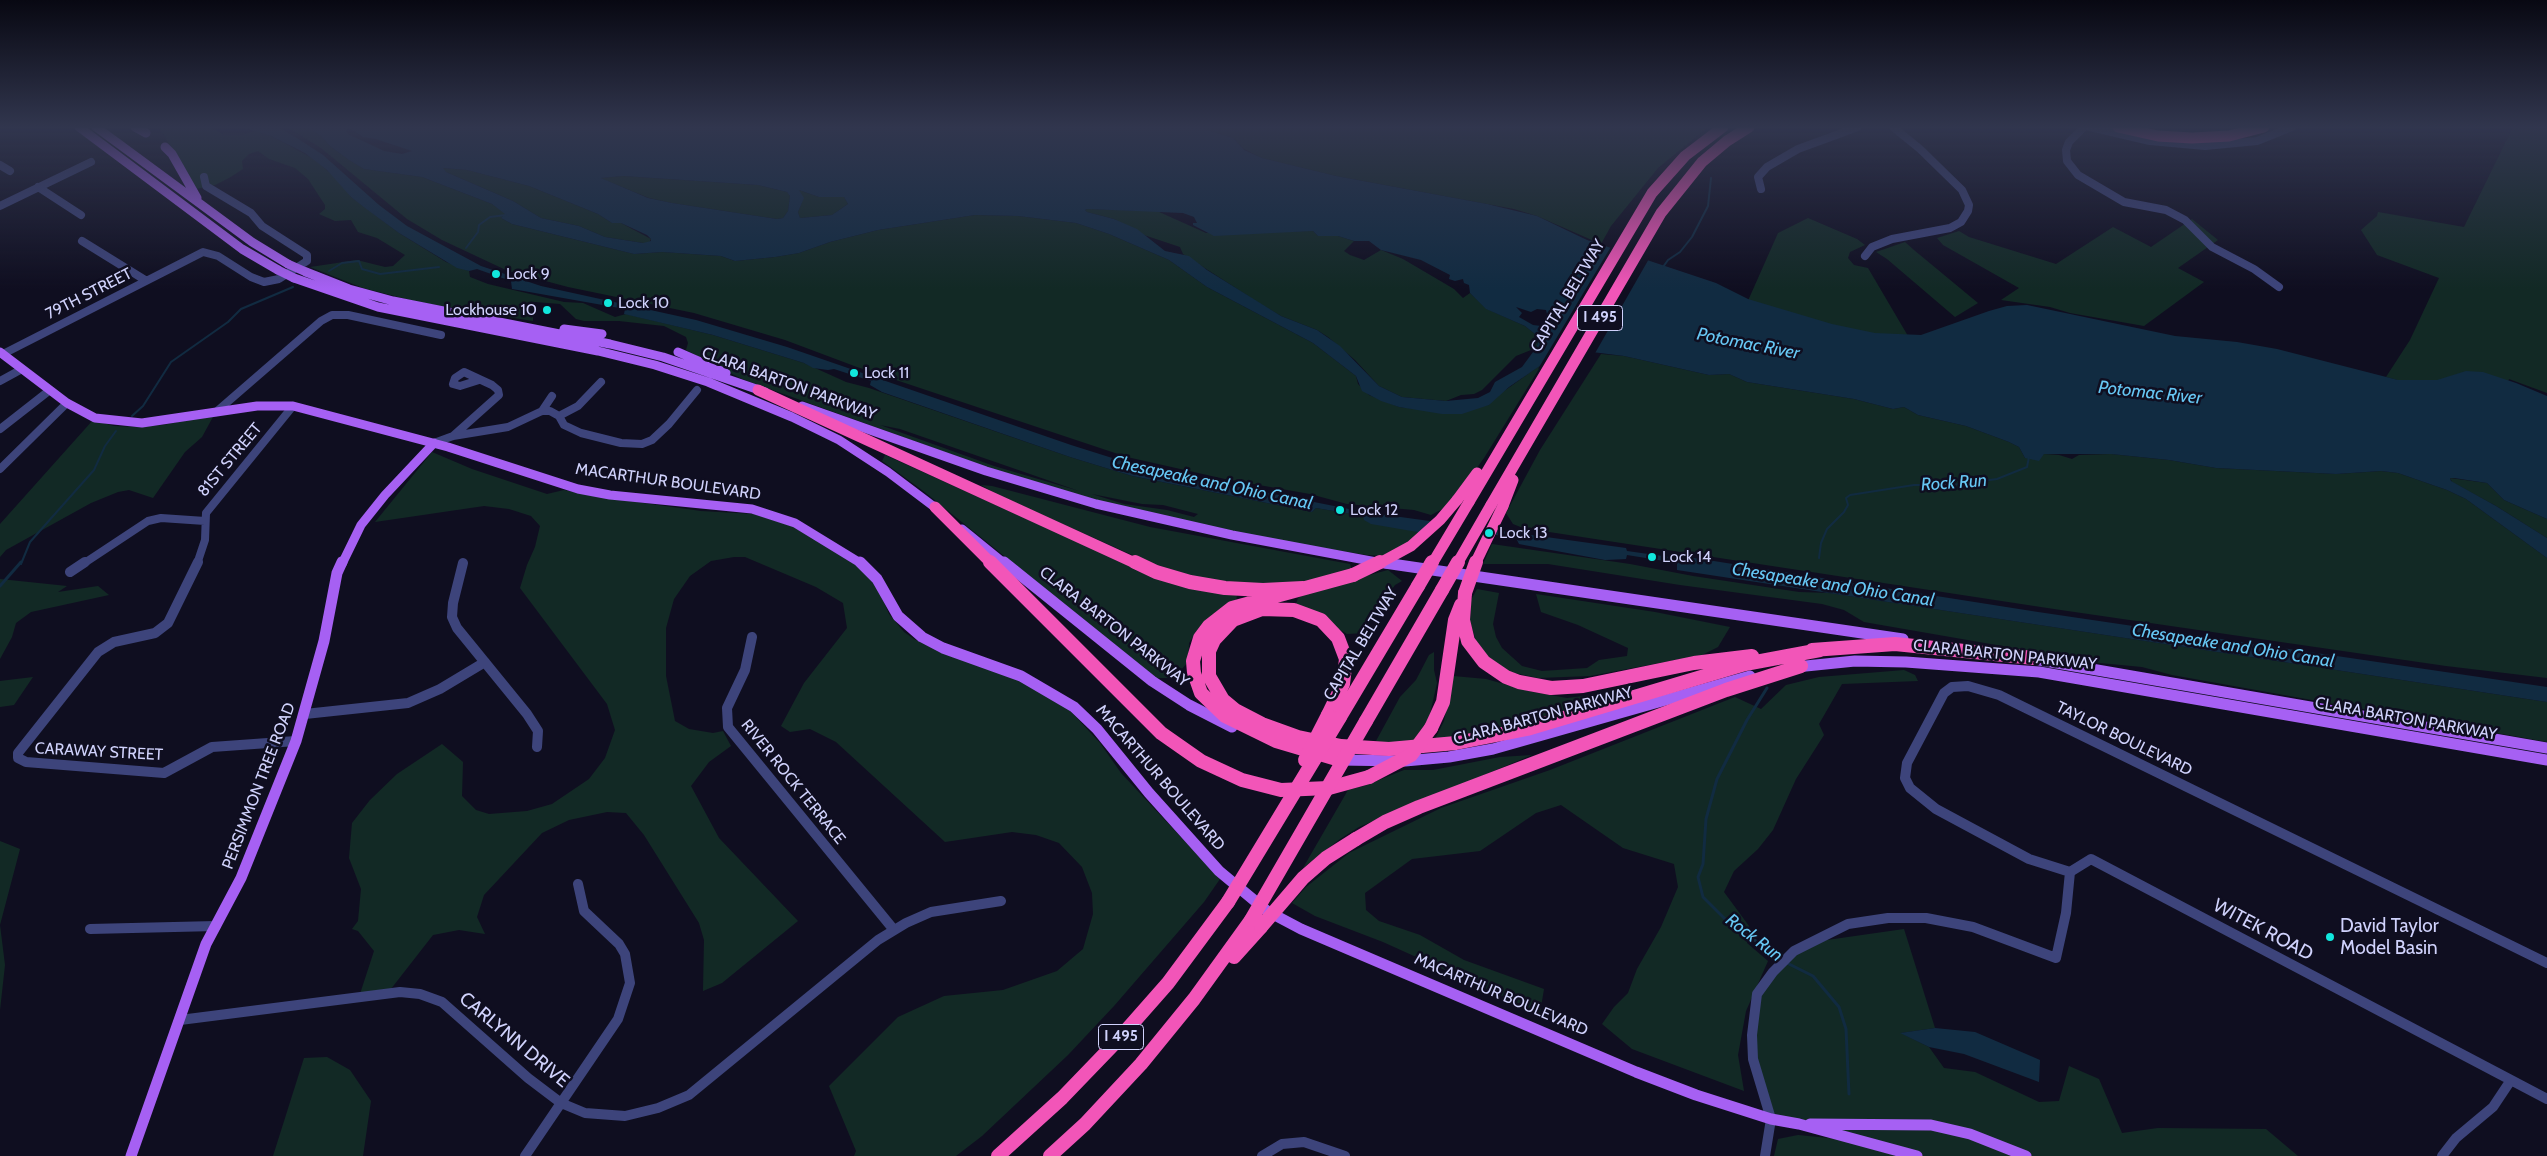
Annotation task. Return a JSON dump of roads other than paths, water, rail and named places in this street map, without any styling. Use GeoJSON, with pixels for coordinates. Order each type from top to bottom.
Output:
{"type":"FeatureCollection","features":[{"type":"Feature","properties":{"kind":"highway","name":"CAPITAL BELTWAY"},"geometry":{"type":"LineString","coordinates":[[998,1156],[1062,1098],[1116,1042],[1168,983],[1228,902],[1263,845],[1334,716],[1418,586],[1463,501],[1509,431],[1652,193],[1663,181]]}},
{"type":"Feature","properties":{"kind":"highway","name":"I 495"},"geometry":{"type":"LineString","coordinates":[[1497,506],[1530,439],[1671,199],[1685,181]]}},
{"type":"Feature","properties":{"kind":"highway"},"geometry":{"type":"LineString","coordinates":[[758,390],[1156,572],[1190,582],[1225,588],[1263,590],[1303,588]]}},
{"type":"Feature","properties":{"kind":"highway"},"geometry":{"type":"LineString","coordinates":[[1340,760],[1276,741],[1225,716],[1201,693],[1194,673],[1193,661],[1200,638],[1220,616],[1246,603],[1353,575],[1394,556],[1411,546],[1463,501]]}},
{"type":"Feature","properties":{"kind":"highway"},"geometry":{"type":"LineString","coordinates":[[935,507],[1161,733],[1201,761],[1242,780],[1281,790],[1329,788],[1369,777],[1411,754],[1420,745],[1431,728],[1443,702],[1455,620],[1497,506]]}},
{"type":"Feature","properties":{"kind":"highway"},"geometry":{"type":"LineString","coordinates":[[1256,924],[1366,721],[1442,590],[1497,506]]}},
{"type":"Feature","properties":{"kind":"highway"},"geometry":{"type":"LineString","coordinates":[[1465,593],[1465,631],[1475,652],[1484,662],[1506,677],[1536,686],[1551,688],[1583,686],[1694,663],[1858,646],[1911,645],[2034,658]]}},
{"type":"Feature","properties":{"kind":"highway"},"geometry":{"type":"LineString","coordinates":[[1334,716],[1343,684],[1346,659],[1338,638],[1321,620],[1294,610],[1262,609],[1233,620],[1214,640],[1207,665],[1209,676],[1223,700],[1236,710],[1262,724],[1298,737],[1341,746],[1381,749],[1456,743],[1517,731],[1744,664],[1820,650]]}},
{"type":"Feature","properties":{"kind":"highway"},"geometry":{"type":"LineString","coordinates":[[1256,924],[1326,858],[1385,822],[1419,807],[1726,690],[1801,666]]}},
{"type":"Feature","properties":{"kind":"highway","name":"I 495"},"geometry":{"type":"LineString","coordinates":[[1050,1156],[1085,1124],[1141,1064],[1256,924]]}},
{"type":"Feature","properties":{"kind":"main road","name":"CLARA BARTON PARKWAY"},"geometry":{"type":"LineString","coordinates":[[151,181],[242,249],[294,278],[378,307],[598,351],[655,365],[708,382],[792,416],[839,440],[888,472],[935,507],[1152,681],[1189,706],[1274,744],[1318,757],[1340,760],[1404,761],[1449,757],[1493,749],[1731,680],[1801,666],[1855,661],[1906,662],[2039,672],[2547,760]]}},
{"type":"Feature","properties":{"kind":"main road","name":"CLARA BARTON PARKWAY"},"geometry":{"type":"LineString","coordinates":[[169,181],[252,242],[288,264],[369,295],[472,318],[610,344],[663,357],[986,471],[1096,504],[1232,535],[1349,558],[2034,658],[2547,748]]}},
{"type":"Feature","properties":{"kind":"main road"},"geometry":{"type":"LineString","coordinates":[[188,181],[206,208]]}},
{"type":"Feature","properties":{"kind":"main road"},"geometry":{"type":"LineString","coordinates":[[472,318],[602,334]]}},
{"type":"Feature","properties":{"kind":"main road"},"geometry":{"type":"LineString","coordinates":[[678,352],[705,362],[758,390]]}},
{"type":"Feature","properties":{"kind":"main road","name":"MACARTHUR BOULEVARD"},"geometry":{"type":"LineString","coordinates":[[2,353],[67,404],[95,418],[117,422],[142,423],[257,406],[293,406],[434,443],[578,489],[610,495],[752,509],[795,523],[866,566],[877,578],[898,616],[922,637],[943,648],[1021,676],[1050,691],[1074,707],[1097,729],[1148,793],[1219,871],[1267,912],[1300,928],[1636,1072],[1696,1095],[1771,1119],[1799,1124],[1917,1156]]}},
{"type":"Feature","properties":{"kind":"main road","name":"PERSIMMON TREE ROAD"},"geometry":{"type":"LineString","coordinates":[[131,1156],[200,959],[247,863],[306,714],[337,573],[362,525],[385,495],[434,443]]}},
{"type":"Feature","properties":{"kind":"main road","name":"MACARTHUR BOULEVARD"},"geometry":{"type":"LineString","coordinates":[[1799,1124],[1931,1125],[1970,1134],[2026,1156]]}},
{"type":"Feature","properties":{"kind":"street"},"geometry":{"type":"LineString","coordinates":[[0,206],[51,181]]}},
{"type":"Feature","properties":{"kind":"street","name":"79TH STREET"},"geometry":{"type":"LineString","coordinates":[[2,353],[203,252],[213,253],[251,277],[269,282],[280,279],[307,261],[306,255],[262,226],[251,213],[206,186],[205,181]]}},
{"type":"Feature","properties":{"kind":"street"},"geometry":{"type":"LineString","coordinates":[[1759,181],[1762,189]]}},
{"type":"Feature","properties":{"kind":"street"},"geometry":{"type":"LineString","coordinates":[[1865,256],[1872,247],[1892,238],[1950,228],[1961,222],[1968,212],[1966,197],[1953,181]]}},
{"type":"Feature","properties":{"kind":"street"},"geometry":{"type":"LineString","coordinates":[[2088,181],[2124,202],[2166,210],[2185,220],[2212,247],[2254,269],[2279,287]]}},
{"type":"Feature","properties":{"kind":"street"},"geometry":{"type":"LineString","coordinates":[[38,187],[81,215]]}},
{"type":"Feature","properties":{"kind":"street"},"geometry":{"type":"LineString","coordinates":[[82,241],[145,280]]}},
{"type":"Feature","properties":{"kind":"street"},"geometry":{"type":"LineString","coordinates":[[216,412],[321,321],[332,315],[348,315],[441,335]]}},
{"type":"Feature","properties":{"kind":"street"},"geometry":{"type":"LineString","coordinates":[[0,381],[22,369]]}},
{"type":"Feature","properties":{"kind":"street"},"geometry":{"type":"LineString","coordinates":[[452,436],[491,404],[499,395],[498,390],[479,380]]}},
{"type":"Feature","properties":{"kind":"street"},"geometry":{"type":"LineString","coordinates":[[559,416],[578,406],[601,382]]}},
{"type":"Feature","properties":{"kind":"street"},"geometry":{"type":"LineString","coordinates":[[0,429],[50,390]]}},
{"type":"Feature","properties":{"kind":"street"},"geometry":{"type":"LineString","coordinates":[[434,443],[452,436],[508,428],[542,411],[550,411],[559,416],[564,425],[581,433],[621,443],[642,444],[652,440],[669,424],[697,390]]}},
{"type":"Feature","properties":{"kind":"street"},"geometry":{"type":"LineString","coordinates":[[542,411],[552,396]]}},
{"type":"Feature","properties":{"kind":"street"},"geometry":{"type":"LineString","coordinates":[[0,469],[67,404]]}},
{"type":"Feature","properties":{"kind":"street","name":"81ST STREET"},"geometry":{"type":"LineString","coordinates":[[36,730],[98,652],[114,642],[154,633],[168,623],[201,556],[205,540],[206,513],[293,406]]}},
{"type":"Feature","properties":{"kind":"street"},"geometry":{"type":"LineString","coordinates":[[70,572],[148,520],[160,518],[205,520]]}},
{"type":"Feature","properties":{"kind":"street"},"geometry":{"type":"LineString","coordinates":[[463,562],[453,603],[452,617],[457,628],[527,714],[538,732],[537,747]]}},
{"type":"Feature","properties":{"kind":"street","name":"RIVER ROCK TERRACE"},"geometry":{"type":"LineString","coordinates":[[752,637],[745,670],[727,708],[728,727],[894,930]]}},
{"type":"Feature","properties":{"kind":"street"},"geometry":{"type":"LineString","coordinates":[[306,714],[408,703],[440,689],[485,662]]}},
{"type":"Feature","properties":{"kind":"street","name":"TAYLOR BOULEVARD"},"geometry":{"type":"LineString","coordinates":[[2070,872],[2029,859],[1936,809],[1910,788],[1905,778],[1907,763],[1944,693],[1952,687],[1968,686],[1999,695],[2547,963]]}},
{"type":"Feature","properties":{"kind":"street","name":"CARAWAY STREET"},"geometry":{"type":"LineString","coordinates":[[36,730],[18,753],[18,758],[26,762],[164,773],[212,747],[296,741]]}},
{"type":"Feature","properties":{"kind":"street","name":"WITEK ROAD"},"geometry":{"type":"LineString","coordinates":[[2070,872],[2091,859],[2547,1099]]}},
{"type":"Feature","properties":{"kind":"street"},"geometry":{"type":"LineString","coordinates":[[1765,1156],[1771,1119],[1753,1059],[1752,1035],[1757,994],[1773,972],[1794,951],[1848,924],[1888,918],[1926,918],[1973,927],[2056,958],[2066,913],[2070,872]]}},
{"type":"Feature","properties":{"kind":"street"},"geometry":{"type":"LineString","coordinates":[[525,1156],[618,1019],[630,982],[625,954],[619,944],[584,911],[578,884]]}},
{"type":"Feature","properties":{"kind":"street","name":"CARLYNN DRIVE"},"geometry":{"type":"LineString","coordinates":[[180,1020],[400,992],[420,994],[442,1002],[528,1078],[561,1103],[585,1113],[625,1116],[658,1108],[689,1095],[715,1076],[878,940],[894,930],[931,912],[958,906],[1001,901]]}},
{"type":"Feature","properties":{"kind":"street"},"geometry":{"type":"LineString","coordinates":[[90,928],[216,926]]}},
{"type":"Feature","properties":{"kind":"street"},"geometry":{"type":"LineString","coordinates":[[2442,1156],[2456,1138],[2493,1107],[2510,1080]]}},
{"type":"Feature","properties":{"kind":"street"},"geometry":{"type":"LineString","coordinates":[[1262,1156],[1282,1144],[1304,1142],[1346,1156]]}},
{"type":"Feature","properties":{"kind":"water","name":"Chesapeake and Ohio Canal"},"geometry":{"type":"Polygon","coordinates":[[[337,181],[352,181],[379,205],[407,226],[481,266],[541,286],[696,320],[787,347],[1071,445],[1144,468],[1364,512],[1626,548],[1627,551],[1677,558],[1680,556],[1701,559],[2038,612],[2547,687],[2547,702],[1677,570],[1677,563],[1627,555],[1626,559],[1605,560],[1519,544],[1516,538],[1462,530],[1446,537],[1371,524],[1364,520],[1363,516],[1316,508],[1312,512],[1132,476],[1070,457],[882,392],[870,385],[871,381],[834,369],[813,368],[804,363],[713,335],[624,314],[625,309],[512,289],[511,281],[477,269],[469,271],[457,268],[399,233],[351,197],[337,181]]]}},
{"type":"Feature","properties":{"kind":"water","name":"Potomac River"},"geometry":{"type":"Polygon","coordinates":[[[432,181],[467,181],[513,201],[541,218],[579,226],[605,237],[643,243],[651,241],[647,235],[621,223],[612,223],[598,214],[529,186],[509,181],[608,181],[648,198],[777,219],[783,218],[788,211],[790,196],[787,192],[758,185],[697,181],[1363,181],[1487,204],[1537,216],[1587,240],[1716,283],[1748,299],[1832,324],[1875,333],[1921,335],[1989,311],[2007,306],[2027,305],[2175,336],[2237,342],[2277,349],[2398,380],[2437,380],[2466,371],[2483,372],[2547,396],[2547,519],[2504,500],[2487,483],[2450,478],[2451,481],[2547,538],[2547,558],[2466,499],[2447,490],[2398,473],[2381,471],[2336,474],[2216,468],[2169,460],[2111,454],[2044,454],[2039,461],[2025,458],[2019,447],[2009,442],[1966,426],[1918,415],[1904,407],[1893,409],[1854,399],[1747,382],[1729,374],[1709,375],[1624,356],[1592,352],[1553,357],[1509,387],[1489,405],[1462,414],[1442,414],[1399,407],[1381,401],[1362,391],[1356,376],[1313,343],[1207,287],[1169,260],[1109,234],[1076,223],[1018,216],[975,215],[878,230],[830,242],[799,253],[735,261],[721,256],[662,252],[634,254],[512,224],[501,218],[505,214],[492,204],[432,181]],[[799,190],[804,198],[798,212],[800,218],[832,215],[848,204],[844,197],[819,197],[799,190]],[[1085,210],[1137,229],[1165,251],[1189,256],[1207,270],[1281,316],[1317,330],[1340,346],[1379,386],[1402,397],[1446,401],[1478,398],[1490,392],[1495,382],[1522,367],[1536,348],[1540,338],[1525,326],[1486,309],[1470,293],[1469,285],[1464,283],[1463,279],[1455,281],[1449,279],[1450,275],[1421,260],[1381,250],[1369,241],[1354,241],[1338,236],[1318,236],[1313,231],[1214,236],[1193,225],[1193,223],[1197,223],[1194,217],[1183,213],[1085,210]],[[1516,307],[1522,313],[1519,317],[1533,325],[1541,326],[1549,322],[1546,310],[1537,309],[1531,312],[1516,307]]]}},
{"type":"Feature","properties":{"kind":"water"},"geometry":{"type":"Polygon","coordinates":[[[1935,1028],[1975,1032],[2040,1060],[2039,1082],[1964,1054],[1929,1047],[1900,1033],[1935,1028]]]}},
{"type":"Feature","properties":{"kind":"waterway"},"geometry":{"type":"LineString","coordinates":[[1663,267],[1668,260],[1680,252],[1692,237],[1708,206],[1711,181]]}},
{"type":"Feature","properties":{"kind":"waterway"},"geometry":{"type":"LineString","coordinates":[[466,248],[478,232],[479,225],[490,217],[506,215]]}},
{"type":"Feature","properties":{"kind":"waterway"},"geometry":{"type":"LineString","coordinates":[[329,271],[342,263],[359,261],[362,269],[380,274],[439,267]]}},
{"type":"Feature","properties":{"kind":"waterway"},"geometry":{"type":"LineString","coordinates":[[132,416],[143,406],[171,362],[228,322],[241,309],[293,287]]}},
{"type":"Feature","properties":{"kind":"waterway"},"geometry":{"type":"LineString","coordinates":[[21,564],[30,542],[94,470],[105,446],[116,431]]}},
{"type":"Feature","properties":{"kind":"waterway","name":"Rock Run"},"geometry":{"type":"LineString","coordinates":[[1819,558],[1821,543],[1827,529],[1844,512],[1848,505],[1846,498],[1850,495],[1914,485],[1952,485],[1997,479],[2027,467],[2029,457]]}},
{"type":"Feature","properties":{"kind":"waterway"},"geometry":{"type":"LineString","coordinates":[[0,586],[21,562]]}},
{"type":"Feature","properties":{"kind":"waterway","name":"Rock Run"},"geometry":{"type":"LineString","coordinates":[[1767,688],[1747,720],[1717,779],[1706,819],[1703,864],[1698,877],[1703,897],[1724,918],[1782,960]]}},
{"type":"Feature","properties":{"kind":"waterway","name":"Rock Run"},"geometry":{"type":"LineString","coordinates":[[1787,963],[1813,976],[1839,1007],[1846,1029],[1849,1094]]}},
{"type":"Feature","properties":{"kind":"place","name":"Lock 9"},"geometry":{"type":"Point","coordinates":[496,274]}},
{"type":"Feature","properties":{"kind":"place","name":"Lock 10"},"geometry":{"type":"Point","coordinates":[608,303]}},
{"type":"Feature","properties":{"kind":"place","name":"Lockhouse 10"},"geometry":{"type":"Point","coordinates":[547,310]}},
{"type":"Feature","properties":{"kind":"place","name":"Lock 11"},"geometry":{"type":"Point","coordinates":[854,373]}},
{"type":"Feature","properties":{"kind":"place","name":"Lock 12"},"geometry":{"type":"Point","coordinates":[1340,510]}},
{"type":"Feature","properties":{"kind":"place","name":"Lock 13"},"geometry":{"type":"Point","coordinates":[1489,533]}},
{"type":"Feature","properties":{"kind":"place","name":"Lock 14"},"geometry":{"type":"Point","coordinates":[1652,557]}},
{"type":"Feature","properties":{"kind":"place","name":"David Taylor Model Basin"},"geometry":{"type":"Point","coordinates":[2330,937]}}]}
